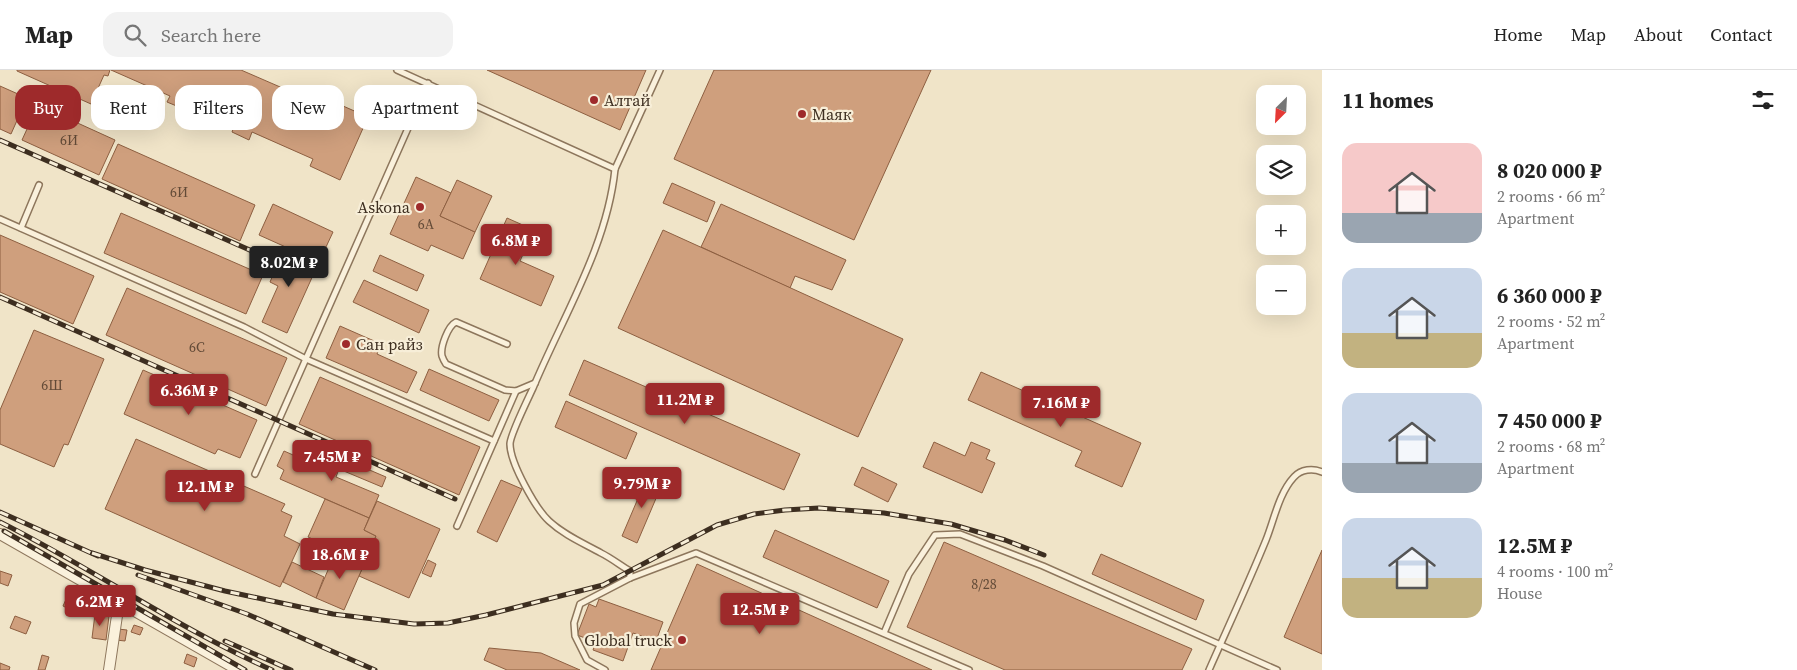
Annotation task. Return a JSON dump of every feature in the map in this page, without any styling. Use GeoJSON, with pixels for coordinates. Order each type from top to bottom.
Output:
{"type":"FeatureCollection","features":[{"type":"Feature","properties":{"kind":"street"},"geometry":{"type":"LineString","coordinates":[[0,534],[238,670]]}},
{"type":"Feature","properties":{"kind":"street"},"geometry":{"type":"LineString","coordinates":[[109,670],[119,602]]}},
{"type":"Feature","properties":{"kind":"lane"},"geometry":{"type":"LineString","coordinates":[[397,70],[615,169]]}},
{"type":"Feature","properties":{"kind":"lane"},"geometry":{"type":"LineString","coordinates":[[630,578],[630,571],[568,536],[548,520],[529,492],[516,467],[512,458],[510,442],[594,255],[607,215],[615,169],[660,70]]}},
{"type":"Feature","properties":{"kind":"lane"},"geometry":{"type":"LineString","coordinates":[[255,474],[428,83]]}},
{"type":"Feature","properties":{"kind":"lane"},"geometry":{"type":"LineString","coordinates":[[21,228],[39,185]]}},
{"type":"Feature","properties":{"kind":"lane"},"geometry":{"type":"LineString","coordinates":[[0,219],[244,327],[306,359],[494,441]]}},
{"type":"Feature","properties":{"kind":"lane"},"geometry":{"type":"LineString","coordinates":[[506,344],[456,322],[448,329],[441,355],[446,364],[505,390],[516,390],[535,383]]}},
{"type":"Feature","properties":{"kind":"lane"},"geometry":{"type":"LineString","coordinates":[[457,526],[516,390]]}},
{"type":"Feature","properties":{"kind":"lane"},"geometry":{"type":"LineString","coordinates":[[1209,670],[1266,540],[1284,493],[1294,476],[1302,471],[1315,469],[1322,472]]}},
{"type":"Feature","properties":{"kind":"lane"},"geometry":{"type":"LineString","coordinates":[[884,633],[909,574],[935,535],[960,534],[1043,566],[1277,670]]}},
{"type":"Feature","properties":{"kind":"lane"},"geometry":{"type":"LineString","coordinates":[[605,670],[587,660],[575,636],[574,622],[580,604],[630,578],[696,553],[969,670]]}},
{"type":"Feature","properties":{"kind":"building"},"geometry":{"type":"Polygon","coordinates":[[[110,70],[108,76],[104,75],[100,85],[91,85],[91,104],[81,100],[81,85],[48,85],[17,71],[110,70]]]}},
{"type":"Feature","properties":{"kind":"building"},"geometry":{"type":"Polygon","coordinates":[[[111,70],[241,70],[276,85],[272,85],[272,130],[344,130],[344,106],[354,111],[354,130],[362,130],[340,180],[310,166],[313,159],[252,132],[249,140],[232,132],[233,130],[262,130],[262,85],[175,85],[175,105],[167,102],[170,96],[165,94],[165,85],[145,85],[111,70]]]}},
{"type":"Feature","properties":{"kind":"building","name":"Алтай"},"geometry":{"type":"Polygon","coordinates":[[[487,70],[646,70],[620,130],[487,70]]]}},
{"type":"Feature","properties":{"kind":"building","name":"Маяк"},"geometry":{"type":"Polygon","coordinates":[[[714,70],[931,70],[854,240],[674,159],[714,70]]]}},
{"type":"Feature","properties":{"kind":"building"},"geometry":{"type":"Polygon","coordinates":[[[0,86],[15,93],[15,125],[11,134],[0,129],[0,86]]]}},
{"type":"Feature","properties":{"kind":"building"},"geometry":{"type":"Polygon","coordinates":[[[81,125],[115,140],[99,175],[22,140],[27,130],[81,130],[81,125]]]}},
{"type":"Feature","properties":{"kind":"building"},"geometry":{"type":"Polygon","coordinates":[[[118,144],[255,205],[240,241],[102,179],[118,144]]]}},
{"type":"Feature","properties":{"kind":"building"},"geometry":{"type":"Polygon","coordinates":[[[416,177],[451,193],[440,216],[475,232],[463,259],[431,245],[428,251],[390,234],[416,177]]]}},
{"type":"Feature","properties":{"kind":"building"},"geometry":{"type":"Polygon","coordinates":[[[457,180],[492,196],[475,232],[440,216],[457,180]]]}},
{"type":"Feature","properties":{"kind":"building"},"geometry":{"type":"Polygon","coordinates":[[[672,183],[715,202],[707,222],[663,203],[672,183]]]}},
{"type":"Feature","properties":{"kind":"building"},"geometry":{"type":"Polygon","coordinates":[[[273,204],[333,232],[319,262],[259,235],[273,204]]]}},
{"type":"Feature","properties":{"kind":"building"},"geometry":{"type":"Polygon","coordinates":[[[721,204],[846,260],[832,290],[795,276],[790,288],[701,247],[721,204]]]}},
{"type":"Feature","properties":{"kind":"building"},"geometry":{"type":"Polygon","coordinates":[[[121,213],[263,275],[246,314],[104,253],[121,213]]]}},
{"type":"Feature","properties":{"kind":"building"},"geometry":{"type":"Polygon","coordinates":[[[507,218],[534,230],[520,261],[554,276],[541,306],[480,279],[507,218]]]}},
{"type":"Feature","properties":{"kind":"building"},"geometry":{"type":"Polygon","coordinates":[[[663,230],[903,339],[858,437],[618,328],[663,230]]]}},
{"type":"Feature","properties":{"kind":"building"},"geometry":{"type":"Polygon","coordinates":[[[0,235],[94,276],[73,324],[0,292],[0,235]]]}},
{"type":"Feature","properties":{"kind":"building"},"geometry":{"type":"Polygon","coordinates":[[[285,247],[319,262],[287,333],[262,322],[278,286],[270,282],[285,247]]]}},
{"type":"Feature","properties":{"kind":"building"},"geometry":{"type":"Polygon","coordinates":[[[380,255],[424,275],[417,291],[373,271],[380,255]]]}},
{"type":"Feature","properties":{"kind":"building"},"geometry":{"type":"Polygon","coordinates":[[[364,280],[429,310],[419,333],[353,302],[364,280]]]}},
{"type":"Feature","properties":{"kind":"building"},"geometry":{"type":"Polygon","coordinates":[[[127,288],[287,358],[266,406],[106,335],[127,288]]]}},
{"type":"Feature","properties":{"kind":"building"},"geometry":{"type":"Polygon","coordinates":[[[340,326],[381,344],[377,354],[417,372],[407,393],[326,358],[340,326]]]}},
{"type":"Feature","properties":{"kind":"building"},"geometry":{"type":"Polygon","coordinates":[[[34,330],[104,359],[68,445],[64,444],[54,467],[0,444],[0,410],[34,330]]]}},
{"type":"Feature","properties":{"kind":"building"},"geometry":{"type":"Polygon","coordinates":[[[584,360],[800,454],[784,490],[569,395],[584,360]]]}},
{"type":"Feature","properties":{"kind":"building"},"geometry":{"type":"Polygon","coordinates":[[[429,369],[499,400],[489,421],[420,390],[429,369]]]}},
{"type":"Feature","properties":{"kind":"building"},"geometry":{"type":"Polygon","coordinates":[[[143,370],[257,420],[240,458],[218,449],[215,454],[124,414],[143,370]]]}},
{"type":"Feature","properties":{"kind":"building"},"geometry":{"type":"Polygon","coordinates":[[[981,372],[1141,443],[1122,487],[1075,466],[1082,451],[968,400],[981,372]]]}},
{"type":"Feature","properties":{"kind":"building"},"geometry":{"type":"Polygon","coordinates":[[[320,377],[480,447],[459,495],[299,424],[320,377]]]}},
{"type":"Feature","properties":{"kind":"building"},"geometry":{"type":"Polygon","coordinates":[[[566,401],[637,433],[626,459],[555,427],[566,401]]]}},
{"type":"Feature","properties":{"kind":"building"},"geometry":{"type":"Polygon","coordinates":[[[136,439],[285,504],[281,511],[292,516],[284,536],[300,544],[280,587],[105,509],[136,439]]]}},
{"type":"Feature","properties":{"kind":"building"},"geometry":{"type":"Polygon","coordinates":[[[934,442],[965,456],[971,442],[990,450],[986,459],[995,463],[982,493],[923,467],[934,442]]]}},
{"type":"Feature","properties":{"kind":"building"},"geometry":{"type":"Polygon","coordinates":[[[284,451],[325,469],[332,454],[386,477],[382,487],[339,469],[336,477],[379,495],[369,518],[280,479],[284,470],[277,466],[284,451]]]}},
{"type":"Feature","properties":{"kind":"building"},"geometry":{"type":"Polygon","coordinates":[[[862,467],[897,484],[888,502],[854,485],[862,467]]]}},
{"type":"Feature","properties":{"kind":"building"},"geometry":{"type":"Polygon","coordinates":[[[648,475],[663,482],[637,543],[622,536],[648,475]]]}},
{"type":"Feature","properties":{"kind":"building"},"geometry":{"type":"Polygon","coordinates":[[[501,480],[522,489],[497,542],[477,532],[501,480]]]}},
{"type":"Feature","properties":{"kind":"building"},"geometry":{"type":"Polygon","coordinates":[[[325,499],[369,518],[364,530],[376,536],[365,562],[308,537],[325,499]]]}},
{"type":"Feature","properties":{"kind":"building"},"geometry":{"type":"Polygon","coordinates":[[[377,501],[440,529],[409,598],[359,576],[376,536],[364,530],[377,501]]]}},
{"type":"Feature","properties":{"kind":"building"},"geometry":{"type":"Polygon","coordinates":[[[775,530],[889,581],[877,608],[763,557],[775,530]]]}},
{"type":"Feature","properties":{"kind":"building"},"geometry":{"type":"Polygon","coordinates":[[[944,542],[1192,649],[1182,670],[1005,670],[907,627],[944,542]]]}},
{"type":"Feature","properties":{"kind":"building"},"geometry":{"type":"Polygon","coordinates":[[[337,549],[365,562],[344,610],[316,598],[337,549]]]}},
{"type":"Feature","properties":{"kind":"building"},"geometry":{"type":"Polygon","coordinates":[[[1322,550],[1322,654],[1284,637],[1322,550]]]}},
{"type":"Feature","properties":{"kind":"building"},"geometry":{"type":"Polygon","coordinates":[[[1101,554],[1204,600],[1196,620],[1092,574],[1101,554]]]}},
{"type":"Feature","properties":{"kind":"building"},"geometry":{"type":"Polygon","coordinates":[[[428,560],[436,564],[431,577],[422,573],[428,560]]]}},
{"type":"Feature","properties":{"kind":"building"},"geometry":{"type":"Polygon","coordinates":[[[292,562],[324,577],[316,598],[283,582],[292,562]]]}},
{"type":"Feature","properties":{"kind":"building"},"geometry":{"type":"Polygon","coordinates":[[[697,564],[932,670],[651,670],[697,564]]]}},
{"type":"Feature","properties":{"kind":"building"},"geometry":{"type":"Polygon","coordinates":[[[0,571],[12,575],[8,586],[0,583],[0,571]]]}},
{"type":"Feature","properties":{"kind":"building"},"geometry":{"type":"Polygon","coordinates":[[[68,595],[80,600],[75,612],[63,606],[68,595]]]}},
{"type":"Feature","properties":{"kind":"building"},"geometry":{"type":"Polygon","coordinates":[[[599,599],[663,622],[656,641],[633,633],[623,661],[593,650],[596,642],[577,635],[589,604],[596,607],[599,599]]]}},
{"type":"Feature","properties":{"kind":"building"},"geometry":{"type":"Polygon","coordinates":[[[95,614],[109,616],[106,640],[92,638],[95,614]]]}},
{"type":"Feature","properties":{"kind":"building"},"geometry":{"type":"Polygon","coordinates":[[[15,616],[31,622],[26,634],[10,628],[15,616]]]}},
{"type":"Feature","properties":{"kind":"building"},"geometry":{"type":"Polygon","coordinates":[[[134,625],[143,628],[140,635],[131,632],[134,625]]]}},
{"type":"Feature","properties":{"kind":"building"},"geometry":{"type":"Polygon","coordinates":[[[118,629],[127,630],[125,641],[116,640],[118,629]]]}},
{"type":"Feature","properties":{"kind":"building"},"geometry":{"type":"Polygon","coordinates":[[[489,648],[541,653],[580,670],[507,670],[484,660],[489,648]]]}},
{"type":"Feature","properties":{"kind":"building"},"geometry":{"type":"Polygon","coordinates":[[[187,654],[197,658],[194,667],[184,663],[187,654]]]}},
{"type":"Feature","properties":{"kind":"building"},"geometry":{"type":"Polygon","coordinates":[[[42,655],[49,657],[45,670],[38,670],[42,655]]]}},
{"type":"Feature","properties":{"kind":"building"},"geometry":{"type":"Polygon","coordinates":[[[0,663],[10,667],[9,670],[0,670],[0,663]]]}},
{"type":"Feature","properties":{"kind":"railway"},"geometry":{"type":"LineString","coordinates":[[0,140],[270,259]]}},
{"type":"Feature","properties":{"kind":"railway"},"geometry":{"type":"LineString","coordinates":[[0,297],[455,499]]}},
{"type":"Feature","properties":{"kind":"railway"},"geometry":{"type":"LineString","coordinates":[[92,553],[145,570],[225,591],[333,614],[414,624],[448,623],[603,585],[717,525],[754,514],[785,510],[819,508],[884,513],[951,524],[1005,540],[1044,555]]}},
{"type":"Feature","properties":{"kind":"railway"},"geometry":{"type":"LineString","coordinates":[[0,512],[98,556]]}},
{"type":"Feature","properties":{"kind":"railway"},"geometry":{"type":"LineString","coordinates":[[0,522],[202,636],[272,670]]}},
{"type":"Feature","properties":{"kind":"railway"},"geometry":{"type":"LineString","coordinates":[[4,531],[245,670]]}},
{"type":"Feature","properties":{"kind":"railway"},"geometry":{"type":"LineString","coordinates":[[138,575],[247,614],[375,670]]}},
{"type":"Feature","properties":{"kind":"railway"},"geometry":{"type":"LineString","coordinates":[[225,641],[291,670]]}},
{"type":"Feature","properties":{"kind":"place","name":"Алтай"},"geometry":{"type":"Point","coordinates":[594,100]}},
{"type":"Feature","properties":{"kind":"place","name":"Маяк"},"geometry":{"type":"Point","coordinates":[802,114]}},
{"type":"Feature","properties":{"kind":"place","name":"Askona"},"geometry":{"type":"Point","coordinates":[420,207]}},
{"type":"Feature","properties":{"kind":"place","name":"Сан райз"},"geometry":{"type":"Point","coordinates":[346,344]}},
{"type":"Feature","properties":{"kind":"place","name":"Global truck"},"geometry":{"type":"Point","coordinates":[682,640]}}]}
